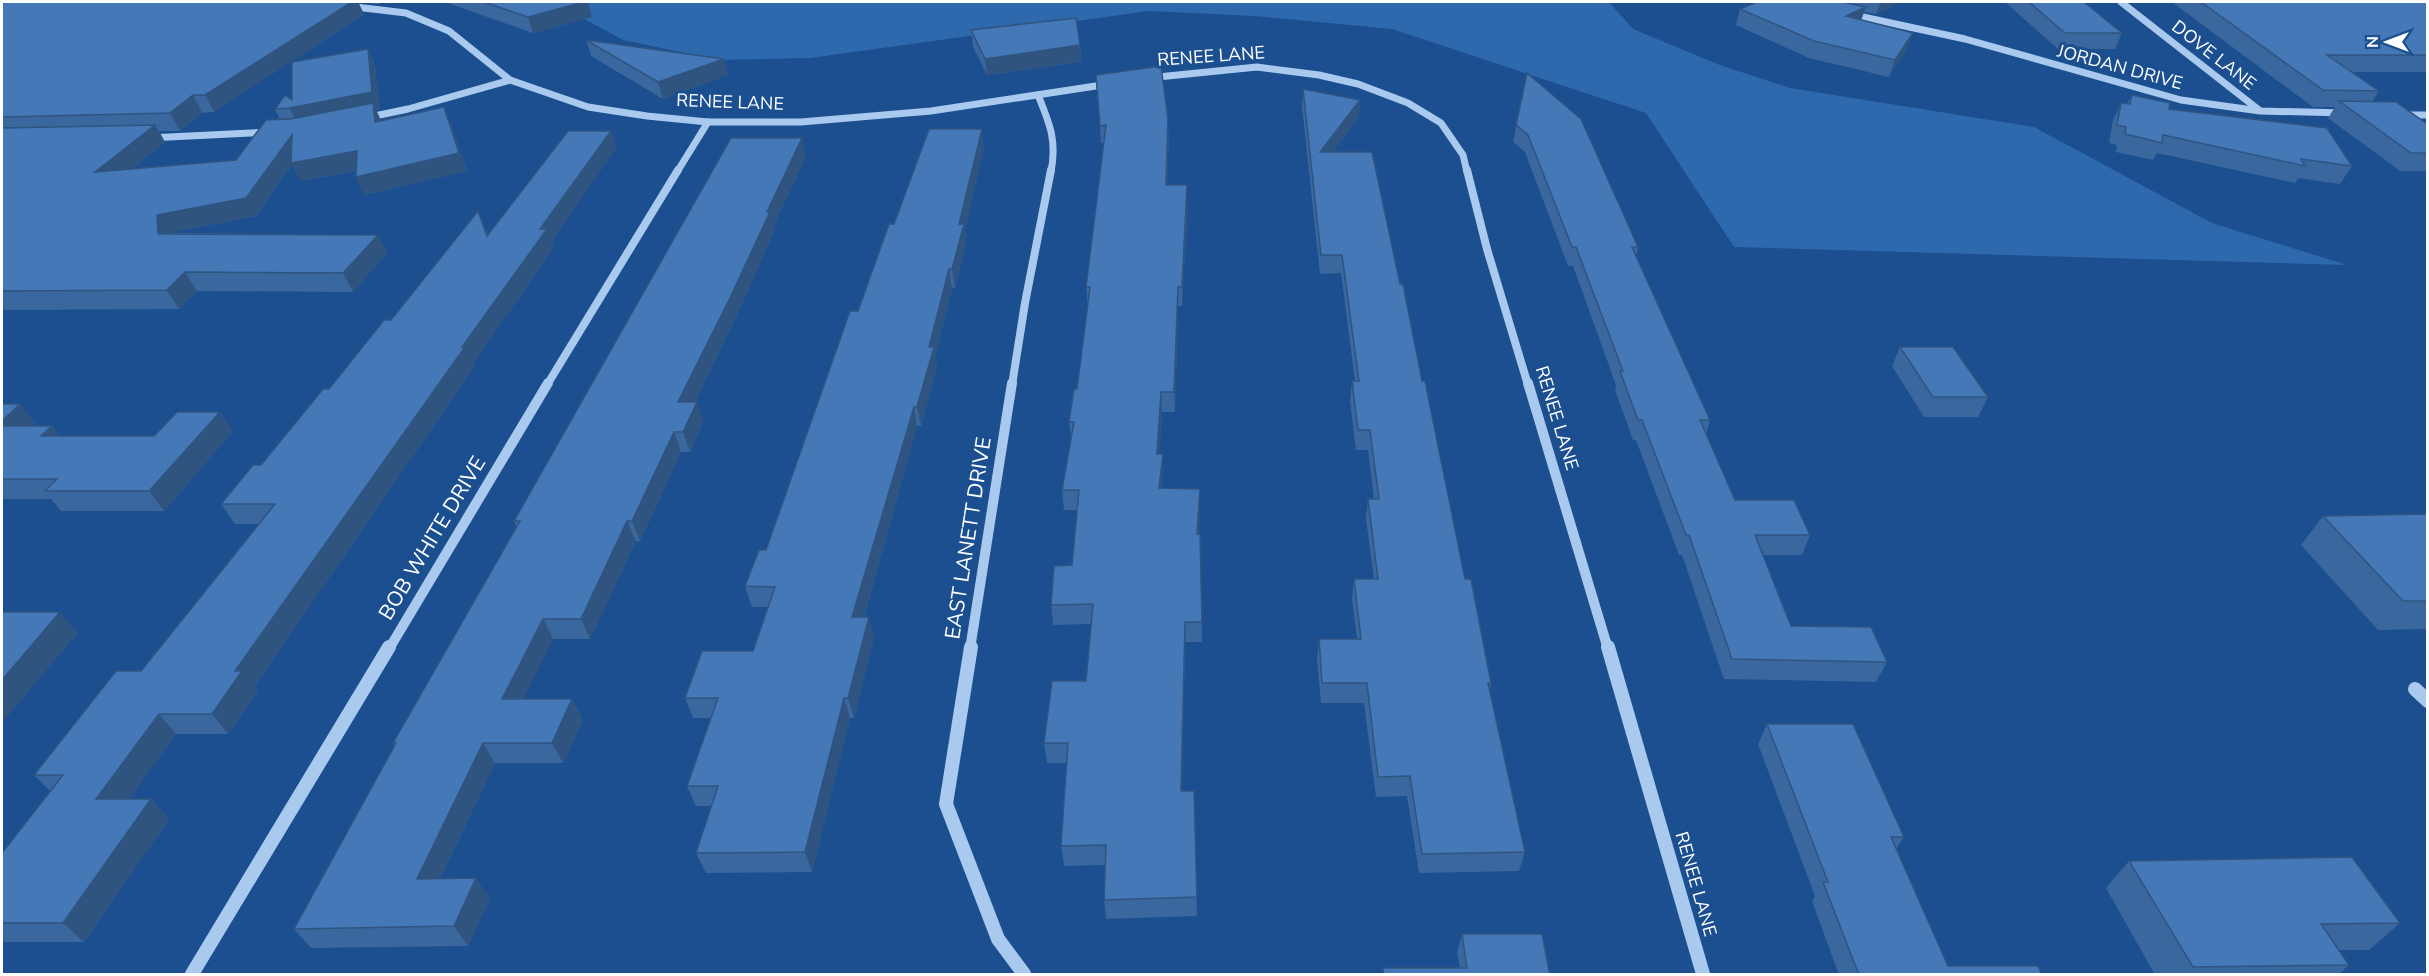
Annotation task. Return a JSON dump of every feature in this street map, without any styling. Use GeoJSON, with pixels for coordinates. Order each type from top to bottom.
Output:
{"type":"FeatureCollection","features":[{"type":"Feature","properties":{"kind":"street","name":"DOVE LANE"},"geometry":{"type":"LineString","coordinates":[[2121,2],[2260,111]]}},
{"type":"Feature","properties":{"kind":"street","name":"RENEE LANE"},"geometry":{"type":"LineString","coordinates":[[341,6],[406,13],[449,31],[510,80],[588,107],[708,122],[811,122],[931,111],[1115,83]]}},
{"type":"Feature","properties":{"kind":"street","name":"JORDAN DRIVE"},"geometry":{"type":"LineString","coordinates":[[1844,13],[1965,39],[2181,100],[2260,111],[2352,113]]}},
{"type":"Feature","properties":{"kind":"street","name":"RENEE LANE"},"geometry":{"type":"LineString","coordinates":[[1137,80],[1257,67],[1318,75],[1358,84],[1408,103],[1441,123],[1463,155],[1487,249],[1627,711],[1703,975]]}},
{"type":"Feature","properties":{"kind":"street"},"geometry":{"type":"LineString","coordinates":[[353,120],[408,109],[510,80]]}},
{"type":"Feature","properties":{"kind":"street","name":"EAST LANETT DRIVE"},"geometry":{"type":"LineString","coordinates":[[1024,975],[998,939],[946,804],[1025,303],[1055,152],[1051,129],[1038,95]]}},
{"type":"Feature","properties":{"kind":"street"},"geometry":{"type":"LineString","coordinates":[[2397,115],[2427,115]]}},
{"type":"Feature","properties":{"kind":"street","name":"BOB WHITE DRIVE"},"geometry":{"type":"LineString","coordinates":[[192,975],[353,711],[543,390],[708,122]]}},
{"type":"Feature","properties":{"kind":"street"},"geometry":{"type":"LineString","coordinates":[[138,138],[276,132]]}},
{"type":"Feature","properties":{"kind":"street"},"geometry":{"type":"LineString","coordinates":[[2415,689],[2427,700]]}},
{"type":"Feature","properties":{"kind":"shaded area"},"geometry":{"type":"Polygon","coordinates":[[[553,2],[1609,2],[1633,29],[1717,64],[1790,88],[2034,127],[2212,223],[2347,265],[1734,247],[1646,113],[1392,29],[1255,16],[1149,11],[810,58],[718,60],[623,40],[553,2]]]}},
{"type":"Feature","properties":{"kind":"building"},"geometry":{"type":"Polygon","coordinates":[[[2,2],[352,2],[205,95],[193,95],[170,113],[2,117],[2,2]]]}},
{"type":"Feature","properties":{"kind":"building"},"geometry":{"type":"Polygon","coordinates":[[[484,2],[584,2],[528,17],[484,2]]]}},
{"type":"Feature","properties":{"kind":"building"},"geometry":{"type":"Polygon","coordinates":[[[1757,2],[1842,2],[1866,7],[1846,16],[1913,33],[1895,60],[1814,41],[1740,9],[1757,2]]]}},
{"type":"Feature","properties":{"kind":"building"},"geometry":{"type":"Polygon","coordinates":[[[2029,2],[2084,2],[2122,33],[2065,33],[2029,2]]]}},
{"type":"Feature","properties":{"kind":"building"},"geometry":{"type":"Polygon","coordinates":[[[2201,2],[2427,2],[2427,55],[2327,55],[2379,91],[2323,90],[2201,2]]]}},
{"type":"Feature","properties":{"kind":"building"},"geometry":{"type":"Polygon","coordinates":[[[1076,18],[1080,45],[985,59],[971,30],[1076,18]]]}},
{"type":"Feature","properties":{"kind":"building"},"geometry":{"type":"Polygon","coordinates":[[[586,40],[724,59],[658,82],[586,40]]]}},
{"type":"Feature","properties":{"kind":"building"},"geometry":{"type":"Polygon","coordinates":[[[368,49],[372,92],[275,109],[285,95],[292,100],[292,62],[368,49]]]}},
{"type":"Feature","properties":{"kind":"building"},"geometry":{"type":"Polygon","coordinates":[[[1161,66],[1168,119],[1166,185],[1187,185],[1182,287],[1178,287],[1174,392],[1161,392],[1157,454],[1163,454],[1159,488],[1200,489],[1197,534],[1200,534],[1202,622],[1185,622],[1181,791],[1194,791],[1197,897],[1104,900],[1106,845],[1061,846],[1068,743],[1044,743],[1052,681],[1086,681],[1093,604],[1051,605],[1054,566],[1072,565],[1079,490],[1062,490],[1074,422],[1069,422],[1074,389],[1077,389],[1090,287],[1086,287],[1106,125],[1100,126],[1096,75],[1161,66]]]}},
{"type":"Feature","properties":{"kind":"building"},"geometry":{"type":"Polygon","coordinates":[[[1527,73],[1581,119],[1638,247],[1632,247],[1710,420],[1700,420],[1735,500],[1794,500],[1810,535],[1755,535],[1791,626],[1871,627],[1887,662],[1732,659],[1689,535],[1686,535],[1642,420],[1638,420],[1620,371],[1623,371],[1576,247],[1572,247],[1528,135],[1516,125],[1527,73]]]}},
{"type":"Feature","properties":{"kind":"building"},"geometry":{"type":"Polygon","coordinates":[[[1303,89],[1360,100],[1320,152],[1372,152],[1400,284],[1403,284],[1422,381],[1425,381],[1465,579],[1471,579],[1491,683],[1488,683],[1525,852],[1422,854],[1410,776],[1378,777],[1367,683],[1322,683],[1319,639],[1361,639],[1354,579],[1378,579],[1368,499],[1379,499],[1370,430],[1358,430],[1352,381],[1359,381],[1342,255],[1321,255],[1303,89]]]}},
{"type":"Feature","properties":{"kind":"building"},"geometry":{"type":"Polygon","coordinates":[[[2132,95],[2170,103],[2169,109],[2327,128],[2352,166],[2301,159],[2305,166],[2163,135],[2162,143],[2125,134],[2126,127],[2117,125],[2121,103],[2130,104],[2132,95]]]}},
{"type":"Feature","properties":{"kind":"building"},"geometry":{"type":"Polygon","coordinates":[[[2339,101],[2396,102],[2427,124],[2427,153],[2411,153],[2339,101]]]}},
{"type":"Feature","properties":{"kind":"building"},"geometry":{"type":"Polygon","coordinates":[[[373,103],[375,122],[444,107],[459,153],[356,177],[357,151],[291,163],[292,135],[246,198],[157,215],[158,234],[378,235],[343,273],[185,272],[167,290],[2,291],[2,128],[155,125],[95,172],[236,160],[266,120],[291,119],[373,103]]]}},
{"type":"Feature","properties":{"kind":"building"},"geometry":{"type":"Polygon","coordinates":[[[929,129],[982,129],[959,224],[964,224],[952,269],[949,269],[929,347],[934,347],[852,617],[869,617],[848,698],[844,698],[805,852],[696,853],[718,786],[687,786],[718,698],[685,698],[702,651],[753,651],[775,587],[745,586],[759,550],[766,550],[850,311],[858,311],[889,224],[894,224],[929,129]]]}},
{"type":"Feature","properties":{"kind":"building"},"geometry":{"type":"Polygon","coordinates":[[[568,131],[611,131],[540,229],[547,229],[462,347],[465,347],[235,671],[242,671],[212,714],[159,714],[96,799],[151,799],[63,923],[2,923],[2,853],[63,775],[34,775],[116,671],[141,671],[275,504],[221,504],[253,465],[261,465],[323,389],[329,389],[384,320],[391,320],[478,211],[487,236],[568,131]]]}},
{"type":"Feature","properties":{"kind":"building"},"geometry":{"type":"Polygon","coordinates":[[[731,138],[802,138],[729,300],[678,402],[697,402],[683,432],[674,432],[632,521],[627,521],[581,619],[543,619],[502,699],[572,699],[552,743],[483,743],[417,879],[476,878],[454,926],[294,929],[396,743],[393,743],[520,521],[514,521],[731,138]]]}},
{"type":"Feature","properties":{"kind":"building"},"geometry":{"type":"Polygon","coordinates":[[[1900,347],[1953,347],[1988,397],[1933,397],[1900,347]]]}},
{"type":"Feature","properties":{"kind":"building"},"geometry":{"type":"Polygon","coordinates":[[[2,404],[20,404],[2,421],[2,404]]]}},
{"type":"Feature","properties":{"kind":"building"},"geometry":{"type":"Polygon","coordinates":[[[177,412],[220,412],[149,491],[45,491],[57,479],[2,479],[2,426],[52,426],[41,436],[154,436],[177,412]]]}},
{"type":"Feature","properties":{"kind":"building"},"geometry":{"type":"Polygon","coordinates":[[[2427,514],[2427,601],[2403,601],[2323,516],[2427,514]]]}},
{"type":"Feature","properties":{"kind":"building"},"geometry":{"type":"Polygon","coordinates":[[[2,612],[60,612],[2,680],[2,612]]]}},
{"type":"Feature","properties":{"kind":"building"},"geometry":{"type":"Polygon","coordinates":[[[1767,724],[1853,724],[1904,837],[1891,837],[1948,966],[2038,966],[2042,975],[1859,975],[1823,882],[1828,882],[1767,724]]]}},
{"type":"Feature","properties":{"kind":"building"},"geometry":{"type":"Polygon","coordinates":[[[2352,857],[2400,923],[2321,924],[2349,965],[2193,967],[2129,861],[2352,857]]]}},
{"type":"Feature","properties":{"kind":"building"},"geometry":{"type":"Polygon","coordinates":[[[1462,934],[1542,934],[1550,975],[1384,975],[1383,968],[1467,968],[1462,934]]]}}]}
